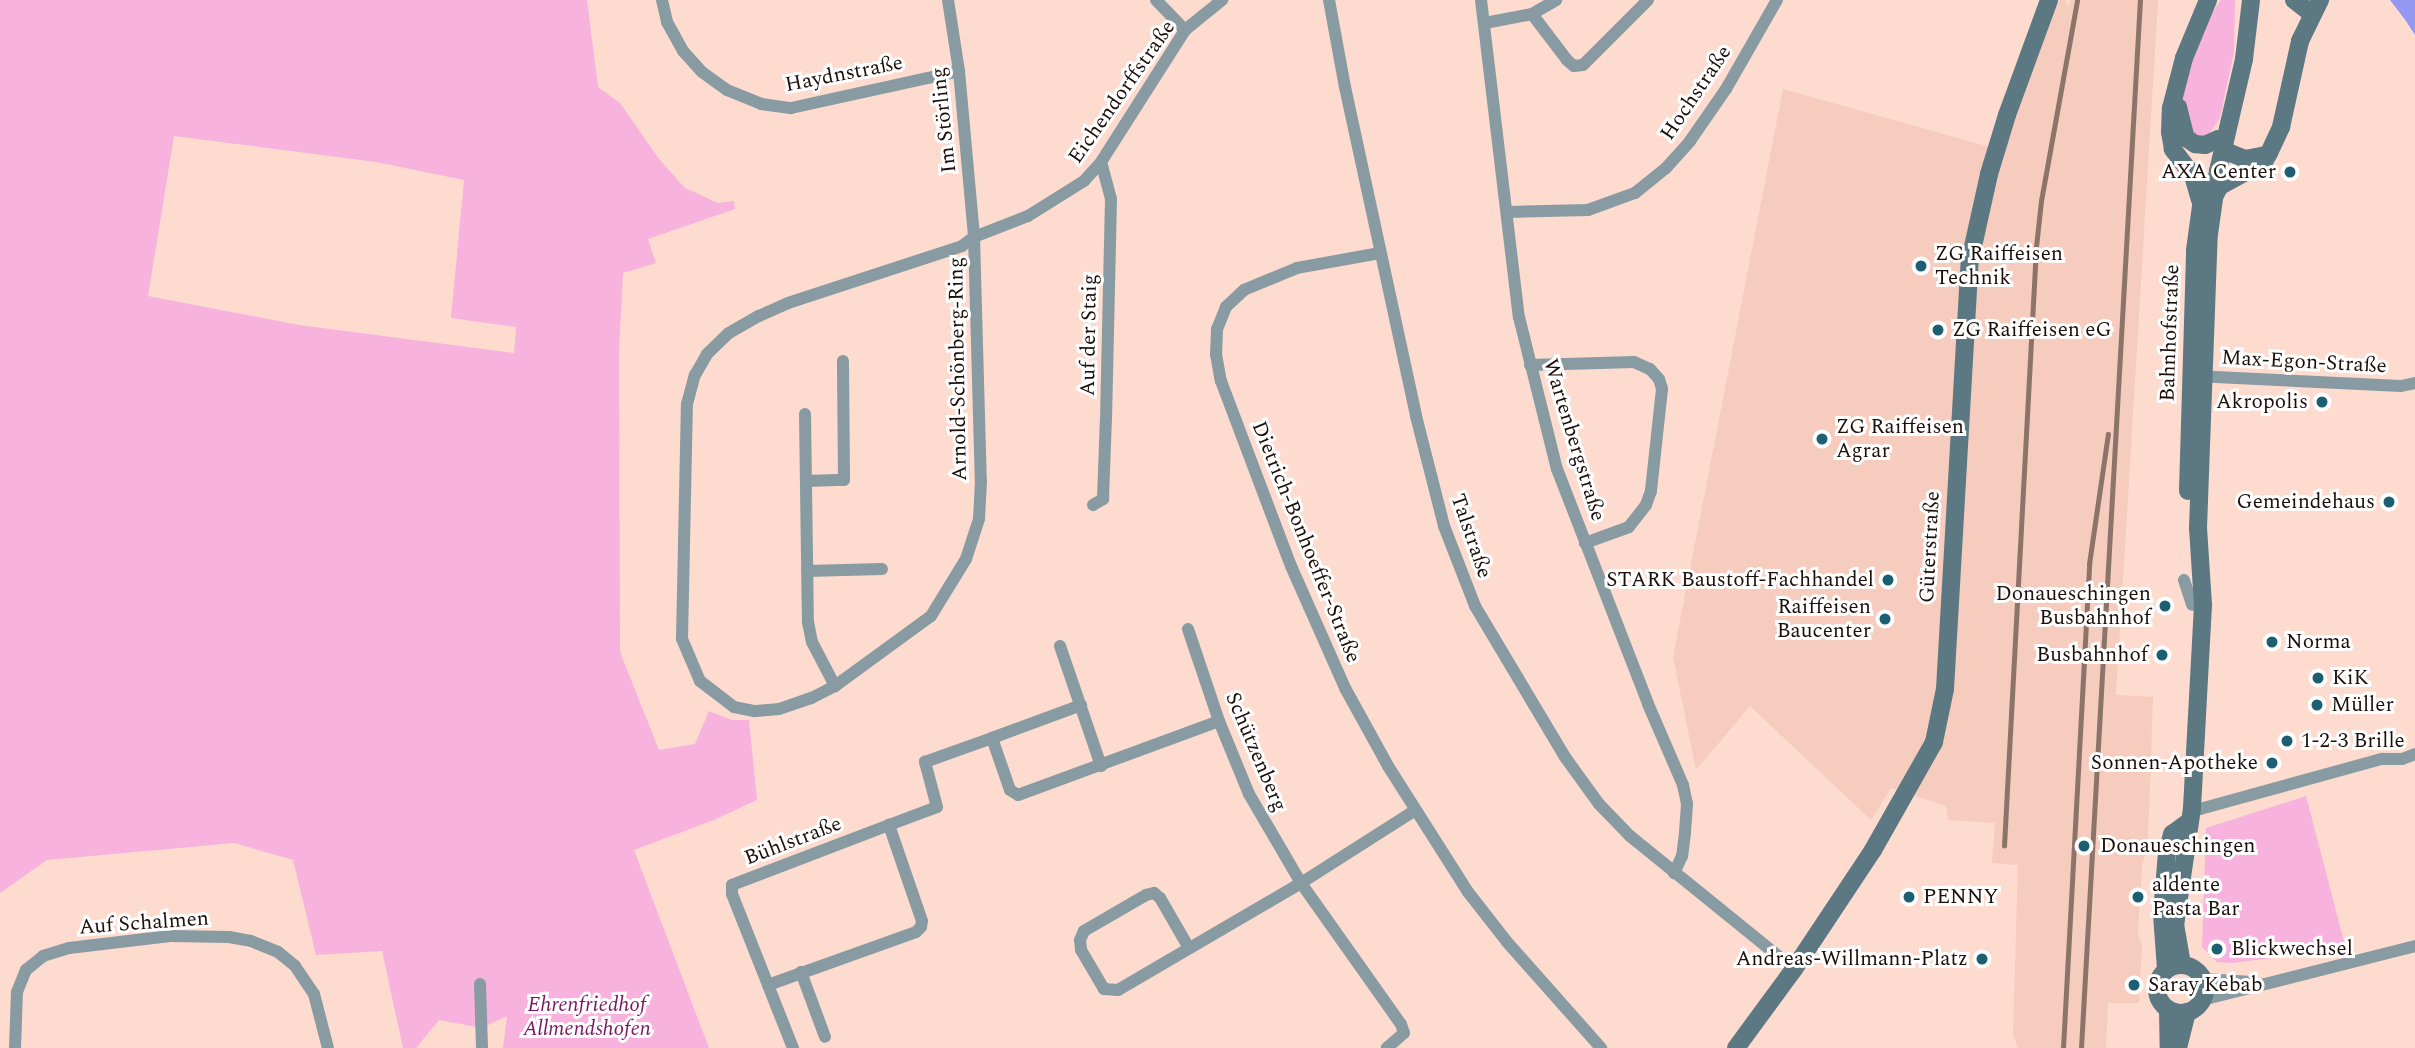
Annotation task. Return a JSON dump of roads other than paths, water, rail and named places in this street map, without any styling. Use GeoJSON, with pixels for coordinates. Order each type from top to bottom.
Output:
{"type":"FeatureCollection","features":[{"type":"Feature","properties":{"kind":"main road"},"geometry":{"type":"LineString","coordinates":[[2208,0],[2183,58],[2171,108],[2170,132],[2173,149],[2207,201],[2220,186],[2264,162],[2281,127],[2300,41],[2316,7],[2294,0]]}},
{"type":"Feature","properties":{"kind":"main road","name":"Bahnhofstraße"},"geometry":{"type":"LineString","coordinates":[[2174,967],[2175,926],[2191,814],[2203,583],[2199,528],[2195,250],[2244,59],[2251,0]]}},
{"type":"Feature","properties":{"kind":"main road","name":"Güterstraße"},"geometry":{"type":"LineString","coordinates":[[1736,1048],[1794,970],[1897,811],[1934,742],[1942,712],[1970,260],[1989,174],[2044,2]]}},
{"type":"Feature","properties":{"kind":"main road"},"geometry":{"type":"LineString","coordinates":[[2178,82],[2178,109],[2186,138],[2195,144],[2220,145],[2245,159],[2269,153]]}},
{"type":"Feature","properties":{"kind":"main road"},"geometry":{"type":"LineString","coordinates":[[2169,1048],[2168,1009],[2157,991],[2160,975],[2174,967],[2195,968],[2203,979],[2205,989],[2202,1000],[2187,1012],[2178,1048]]}},
{"type":"Feature","properties":{"kind":"main road"},"geometry":{"type":"LineString","coordinates":[[2168,1009],[2187,1012]]}},
{"type":"Feature","properties":{"kind":"street","name":"Haydnstraße"},"geometry":{"type":"LineString","coordinates":[[662,0],[672,32],[683,51],[702,72],[727,90],[761,104],[790,108],[959,71]]}},
{"type":"Feature","properties":{"kind":"street","name":"Im Störling"},"geometry":{"type":"LineString","coordinates":[[948,0],[959,71],[974,237]]}},
{"type":"Feature","properties":{"kind":"street"},"geometry":{"type":"LineString","coordinates":[[1156,0],[1185,30]]}},
{"type":"Feature","properties":{"kind":"street","name":"Eichendorffstraße"},"geometry":{"type":"LineString","coordinates":[[974,237],[1028,216],[1084,181],[1101,162],[1185,30],[1222,0]]}},
{"type":"Feature","properties":{"kind":"street","name":"Talstraße"},"geometry":{"type":"LineString","coordinates":[[1329,0],[1380,253],[1444,526],[1475,606],[1565,757],[1599,804],[1630,836],[1794,970]]}},
{"type":"Feature","properties":{"kind":"street","name":"Wartenbergstraße"},"geometry":{"type":"LineString","coordinates":[[1481,0],[1519,317],[1558,469],[1648,704],[1683,785],[1687,804],[1685,833],[1682,856],[1674,873]]}},
{"type":"Feature","properties":{"kind":"street"},"geometry":{"type":"LineString","coordinates":[[1485,23],[1532,14],[1556,0]]}},
{"type":"Feature","properties":{"kind":"street"},"geometry":{"type":"LineString","coordinates":[[1532,14],[1567,60],[1574,66],[1583,65],[1643,9],[1648,0]]}},
{"type":"Feature","properties":{"kind":"street","name":"Hochstraße"},"geometry":{"type":"LineString","coordinates":[[1508,212],[1588,210],[1635,193],[1666,168],[1690,141],[1726,89],[1777,0]]}},
{"type":"Feature","properties":{"kind":"street","name":"Auf der Staig"},"geometry":{"type":"LineString","coordinates":[[1093,505],[1103,499],[1106,419],[1111,199],[1101,162]]}},
{"type":"Feature","properties":{"kind":"street","name":"Arnold-Schönberg-Ring"},"geometry":{"type":"LineString","coordinates":[[974,237],[979,519],[966,559],[948,593],[931,616],[835,686],[779,709],[754,711],[734,707],[700,681],[687,656],[682,639],[687,404],[695,375],[707,354],[729,333],[759,316],[788,303],[962,246],[974,237]]}},
{"type":"Feature","properties":{"kind":"street","name":"Dietrich-Bonhoeffer-Straße"},"geometry":{"type":"LineString","coordinates":[[1380,253],[1297,268],[1265,279],[1244,290],[1226,307],[1217,329],[1216,354],[1221,381],[1291,566],[1345,688],[1414,811],[1491,922],[1601,1048]]}},
{"type":"Feature","properties":{"kind":"street"},"geometry":{"type":"LineString","coordinates":[[806,481],[844,480],[843,360]]}},
{"type":"Feature","properties":{"kind":"street"},"geometry":{"type":"LineString","coordinates":[[1531,365],[1634,362],[1650,369],[1659,379],[1662,389],[1651,491],[1646,505],[1629,527],[1585,543]]}},
{"type":"Feature","properties":{"kind":"street","name":"Max-Egon-Straße"},"geometry":{"type":"LineString","coordinates":[[2198,376],[2401,386],[2415,383]]}},
{"type":"Feature","properties":{"kind":"street"},"geometry":{"type":"LineString","coordinates":[[805,414],[808,622],[812,642],[835,686]]}},
{"type":"Feature","properties":{"kind":"street"},"geometry":{"type":"LineString","coordinates":[[807,571],[882,569]]}},
{"type":"Feature","properties":{"kind":"street"},"geometry":{"type":"LineString","coordinates":[[2184,580],[2192,605]]}},
{"type":"Feature","properties":{"kind":"street","name":"Schützenberg"},"geometry":{"type":"LineString","coordinates":[[1188,629],[1219,722],[1249,794],[1301,883],[1404,1032],[1387,1048]]}},
{"type":"Feature","properties":{"kind":"street"},"geometry":{"type":"LineString","coordinates":[[1060,646],[1101,766]]}},
{"type":"Feature","properties":{"kind":"street"},"geometry":{"type":"LineString","coordinates":[[1081,705],[992,738],[1010,790],[1018,795],[1219,722]]}},
{"type":"Feature","properties":{"kind":"street","name":"Bühlstraße"},"geometry":{"type":"LineString","coordinates":[[793,1048],[732,894],[732,885],[932,810],[937,807],[937,801],[925,762],[992,738]]}},
{"type":"Feature","properties":{"kind":"street"},"geometry":{"type":"LineString","coordinates":[[2191,814],[2200,809],[2382,759],[2402,759],[2415,754]]}},
{"type":"Feature","properties":{"kind":"street"},"geometry":{"type":"LineString","coordinates":[[1189,948],[1160,898],[1154,893],[1084,931],[1080,940],[1082,950],[1104,989],[1110,992],[1189,948],[1301,883],[1414,811]]}},
{"type":"Feature","properties":{"kind":"street"},"geometry":{"type":"LineString","coordinates":[[768,985],[916,932],[922,927],[889,825]]}},
{"type":"Feature","properties":{"kind":"street","name":"Auf Schalmen"},"geometry":{"type":"LineString","coordinates":[[15,1048],[17,992],[26,970],[43,956],[69,948],[170,936],[229,937],[251,941],[278,952],[295,966],[314,994],[328,1048]]}},
{"type":"Feature","properties":{"kind":"street"},"geometry":{"type":"LineString","coordinates":[[2202,1000],[2415,946]]}},
{"type":"Feature","properties":{"kind":"street"},"geometry":{"type":"LineString","coordinates":[[801,972],[825,1037]]}},
{"type":"Feature","properties":{"kind":"street"},"geometry":{"type":"LineString","coordinates":[[2203,979],[2262,983]]}},
{"type":"Feature","properties":{"kind":"street"},"geometry":{"type":"LineString","coordinates":[[480,984],[482,1048]]}},
{"type":"Feature","properties":{"kind":"water"},"geometry":{"type":"Polygon","coordinates":[[[2390,0],[2415,0],[2415,35],[2406,21],[2390,0]]]}},
{"type":"Feature","properties":{"kind":"railway"},"geometry":{"type":"LineString","coordinates":[[2004,846],[2036,247],[2041,201],[2077,0]]}},
{"type":"Feature","properties":{"kind":"railway"},"geometry":{"type":"LineString","coordinates":[[2081,1048],[2140,0]]}},
{"type":"Feature","properties":{"kind":"railway"},"geometry":{"type":"LineString","coordinates":[[2063,1048],[2089,564],[2108,434]]}},
{"type":"Feature","properties":{"kind":"place","name":"AXA Center"},"geometry":{"type":"Point","coordinates":[2290,172]}},
{"type":"Feature","properties":{"kind":"place","name":"ZG Raiffeisen Technik"},"geometry":{"type":"Point","coordinates":[1921,266]}},
{"type":"Feature","properties":{"kind":"place","name":"ZG Raiffeisen eG"},"geometry":{"type":"Point","coordinates":[1938,330]}},
{"type":"Feature","properties":{"kind":"place","name":"Akropolis"},"geometry":{"type":"Point","coordinates":[2322,402]}},
{"type":"Feature","properties":{"kind":"place","name":"ZG Raiffeisen Agrar"},"geometry":{"type":"Point","coordinates":[1822,439]}},
{"type":"Feature","properties":{"kind":"place","name":"Gemeindehaus"},"geometry":{"type":"Point","coordinates":[2389,502]}},
{"type":"Feature","properties":{"kind":"place","name":"STARK Baustoff-Fachhandel"},"geometry":{"type":"Point","coordinates":[1888,580]}},
{"type":"Feature","properties":{"kind":"place","name":"Donaueschingen Busbahnhof"},"geometry":{"type":"Point","coordinates":[2165,606]}},
{"type":"Feature","properties":{"kind":"place","name":"Raiffeisen Baucenter"},"geometry":{"type":"Point","coordinates":[1885,619]}},
{"type":"Feature","properties":{"kind":"place","name":"Norma"},"geometry":{"type":"Point","coordinates":[2272,642]}},
{"type":"Feature","properties":{"kind":"place","name":"Busbahnhof"},"geometry":{"type":"Point","coordinates":[2162,655]}},
{"type":"Feature","properties":{"kind":"place","name":"KiK"},"geometry":{"type":"Point","coordinates":[2318,678]}},
{"type":"Feature","properties":{"kind":"place","name":"Müller"},"geometry":{"type":"Point","coordinates":[2317,705]}},
{"type":"Feature","properties":{"kind":"place","name":"1-2-3 Brille"},"geometry":{"type":"Point","coordinates":[2287,741]}},
{"type":"Feature","properties":{"kind":"place","name":"Sonnen-Apotheke"},"geometry":{"type":"Point","coordinates":[2272,763]}},
{"type":"Feature","properties":{"kind":"place","name":"Donaueschingen"},"geometry":{"type":"Point","coordinates":[2084,846]}},
{"type":"Feature","properties":{"kind":"place","name":"PENNY"},"geometry":{"type":"Point","coordinates":[1909,897]}},
{"type":"Feature","properties":{"kind":"place","name":"aldente Pasta Bar"},"geometry":{"type":"Point","coordinates":[2138,897]}},
{"type":"Feature","properties":{"kind":"place","name":"Blickwechsel"},"geometry":{"type":"Point","coordinates":[2217,949]}},
{"type":"Feature","properties":{"kind":"place","name":"Andreas-Willmann-Platz"},"geometry":{"type":"Point","coordinates":[1982,959]}},
{"type":"Feature","properties":{"kind":"place","name":"Saray Kebab"},"geometry":{"type":"Point","coordinates":[2134,985]}},
{"type":"Feature","properties":{"kind":"park label","name":"Ehrenfriedhof Allmendshofen"},"geometry":{"type":"Point","coordinates":[587,1017]}}]}
